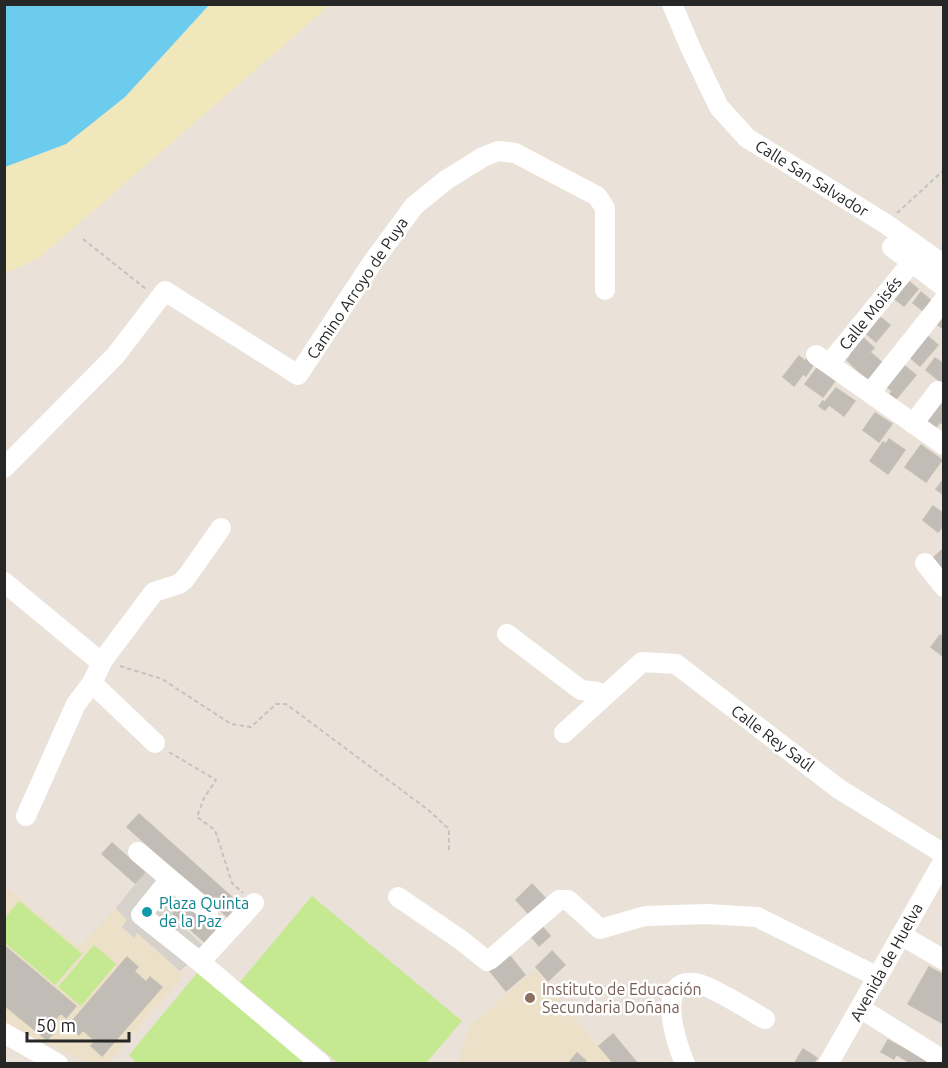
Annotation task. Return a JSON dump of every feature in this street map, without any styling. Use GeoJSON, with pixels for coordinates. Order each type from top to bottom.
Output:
{"type":"FeatureCollection","features":[{"type":"Feature","properties":{"kind":"street","name":"Calle San Salvador"},"geometry":{"type":"LineString","coordinates":[[672,4],[719,107],[747,138],[886,224],[944,265]]}},
{"type":"Feature","properties":{"kind":"street","name":"Camino Arroyo de Puya"},"geometry":{"type":"LineString","coordinates":[[162,295],[298,375],[372,263],[414,206],[446,180],[483,157],[498,151],[515,153],[597,196],[605,208],[605,290]]}},
{"type":"Feature","properties":{"kind":"street"},"geometry":{"type":"LineString","coordinates":[[891,247],[944,287]]}},
{"type":"Feature","properties":{"kind":"street","name":"Calle Moisés"},"geometry":{"type":"LineString","coordinates":[[870,393],[822,359],[912,262]]}},
{"type":"Feature","properties":{"kind":"street"},"geometry":{"type":"LineString","coordinates":[[4,468],[115,356],[162,295]]}},
{"type":"Feature","properties":{"kind":"street"},"geometry":{"type":"LineString","coordinates":[[944,300],[870,393],[944,445]]}},
{"type":"Feature","properties":{"kind":"street"},"geometry":{"type":"LineString","coordinates":[[913,424],[938,391]]}},
{"type":"Feature","properties":{"kind":"street"},"geometry":{"type":"LineString","coordinates":[[26,816],[76,704],[92,683],[103,660],[154,592],[179,584],[185,579],[221,528]]}},
{"type":"Feature","properties":{"kind":"street"},"geometry":{"type":"LineString","coordinates":[[925,563],[944,587]]}},
{"type":"Feature","properties":{"kind":"street"},"geometry":{"type":"LineString","coordinates":[[4,582],[98,659],[103,660]]}},
{"type":"Feature","properties":{"kind":"street"},"geometry":{"type":"LineString","coordinates":[[507,634],[581,690],[597,692],[604,696]]}},
{"type":"Feature","properties":{"kind":"street","name":"Calle Rey Saúl"},"geometry":{"type":"LineString","coordinates":[[564,733],[642,662],[676,664],[839,789],[942,864]]}},
{"type":"Feature","properties":{"kind":"street"},"geometry":{"type":"LineString","coordinates":[[92,683],[155,743]]}},
{"type":"Feature","properties":{"kind":"street"},"geometry":{"type":"LineString","coordinates":[[138,852],[208,911]]}},
{"type":"Feature","properties":{"kind":"street","name":"Avenida de Huelva"},"geometry":{"type":"LineString","coordinates":[[837,1061],[860,1008],[942,864]]}},
{"type":"Feature","properties":{"kind":"street"},"geometry":{"type":"LineString","coordinates":[[170,879],[141,915],[321,1064]]}},
{"type":"Feature","properties":{"kind":"street"},"geometry":{"type":"LineString","coordinates":[[398,897],[461,940],[487,961],[559,900],[568,900],[600,928],[645,916],[757,917],[878,977]]}},
{"type":"Feature","properties":{"kind":"street"},"geometry":{"type":"LineString","coordinates":[[200,962],[254,903]]}},
{"type":"Feature","properties":{"kind":"street"},"geometry":{"type":"LineString","coordinates":[[901,935],[944,960]]}},
{"type":"Feature","properties":{"kind":"street"},"geometry":{"type":"LineString","coordinates":[[686,1064],[680,1051],[670,1010],[672,995],[686,982],[704,985],[765,1019]]}},
{"type":"Feature","properties":{"kind":"street"},"geometry":{"type":"LineString","coordinates":[[860,1008],[935,1055]]}},
{"type":"Feature","properties":{"kind":"street"},"geometry":{"type":"LineString","coordinates":[[4,1033],[36,1058],[58,1064]]}},
{"type":"Feature","properties":{"kind":"path"},"geometry":{"type":"LineString","coordinates":[[886,224],[911,198],[944,170]]}},
{"type":"Feature","properties":{"kind":"path"},"geometry":{"type":"LineString","coordinates":[[82,238],[162,295]]}},
{"type":"Feature","properties":{"kind":"path"},"geometry":{"type":"LineString","coordinates":[[103,660],[162,679],[231,724],[251,727],[276,704],[286,704],[427,809],[449,829],[449,850]]}},
{"type":"Feature","properties":{"kind":"path"},"geometry":{"type":"LineString","coordinates":[[155,743],[216,780],[204,798],[197,817],[215,830],[232,883],[254,903]]}},
{"type":"Feature","properties":{"kind":"shaded area","name":"Plaza Quinta de la Paz"},"geometry":{"type":"Polygon","coordinates":[[[157,857],[194,889],[171,916],[204,946],[180,971],[137,933],[134,938],[122,927],[127,920],[116,908],[157,857]]]}},
{"type":"Feature","properties":{"kind":"shaded area"},"geometry":{"type":"Polygon","coordinates":[[[4,885],[79,947],[116,908],[128,920],[123,927],[134,937],[137,933],[184,975],[108,1063],[90,1063],[5,1026],[4,885]]]}},
{"type":"Feature","properties":{"kind":"shaded area","name":"Instituto de Educación Secundaria Doñana"},"geometry":{"type":"Polygon","coordinates":[[[535,970],[612,1063],[457,1064],[470,1026],[535,970]]]}},
{"type":"Feature","properties":{"kind":"sand"},"geometry":{"type":"Polygon","coordinates":[[[209,5],[330,5],[39,258],[5,273],[5,167],[66,144],[125,97],[209,5]]]}},
{"type":"Feature","properties":{"kind":"green space"},"geometry":{"type":"Polygon","coordinates":[[[312,896],[462,1021],[426,1063],[338,1063],[240,982],[312,896]]]}},
{"type":"Feature","properties":{"kind":"green space"},"geometry":{"type":"Polygon","coordinates":[[[19,901],[82,954],[55,985],[5,943],[5,918],[19,901]]]}},
{"type":"Feature","properties":{"kind":"green space"},"geometry":{"type":"Polygon","coordinates":[[[94,945],[116,964],[81,1006],[58,987],[94,945]]]}},
{"type":"Feature","properties":{"kind":"green space"},"geometry":{"type":"Polygon","coordinates":[[[197,973],[308,1063],[138,1064],[129,1055],[197,973]]]}},
{"type":"Feature","properties":{"kind":"water"},"geometry":{"type":"Polygon","coordinates":[[[5,4],[209,5],[125,97],[66,144],[5,167],[5,4]]]}},
{"type":"Feature","properties":{"kind":"building"},"geometry":{"type":"Polygon","coordinates":[[[905,278],[918,289],[904,306],[891,296],[905,278]]]}},
{"type":"Feature","properties":{"kind":"building"},"geometry":{"type":"Polygon","coordinates":[[[921,292],[934,303],[926,313],[913,303],[921,292]]]}},
{"type":"Feature","properties":{"kind":"building"},"geometry":{"type":"Polygon","coordinates":[[[944,310],[944,329],[934,322],[944,310]]]}},
{"type":"Feature","properties":{"kind":"building"},"geometry":{"type":"Polygon","coordinates":[[[875,313],[890,325],[876,342],[861,329],[875,313]]]}},
{"type":"Feature","properties":{"kind":"building"},"geometry":{"type":"Polygon","coordinates":[[[924,333],[938,345],[920,366],[906,354],[924,333]]]}},
{"type":"Feature","properties":{"kind":"building"},"geometry":{"type":"Polygon","coordinates":[[[859,334],[874,348],[855,368],[847,360],[851,355],[848,352],[859,334]]]}},
{"type":"Feature","properties":{"kind":"building"},"geometry":{"type":"Polygon","coordinates":[[[870,352],[885,365],[871,383],[855,368],[870,352]]]}},
{"type":"Feature","properties":{"kind":"building"},"geometry":{"type":"Polygon","coordinates":[[[799,356],[805,361],[808,357],[815,362],[806,376],[803,374],[794,386],[783,377],[799,356]]]}},
{"type":"Feature","properties":{"kind":"building"},"geometry":{"type":"Polygon","coordinates":[[[935,358],[944,364],[944,379],[941,382],[926,370],[935,358]]]}},
{"type":"Feature","properties":{"kind":"building"},"geometry":{"type":"Polygon","coordinates":[[[900,362],[916,375],[896,399],[890,394],[892,391],[886,383],[900,362]]]}},
{"type":"Feature","properties":{"kind":"building"},"geometry":{"type":"Polygon","coordinates":[[[817,368],[835,381],[823,397],[805,384],[817,368]]]}},
{"type":"Feature","properties":{"kind":"building"},"geometry":{"type":"Polygon","coordinates":[[[836,388],[855,401],[844,416],[829,405],[825,410],[819,406],[836,388]]]}},
{"type":"Feature","properties":{"kind":"building"},"geometry":{"type":"Polygon","coordinates":[[[937,400],[944,406],[944,425],[940,422],[935,429],[922,418],[937,400]]]}},
{"type":"Feature","properties":{"kind":"building"},"geometry":{"type":"Polygon","coordinates":[[[875,413],[892,424],[879,442],[863,430],[875,413]]]}},
{"type":"Feature","properties":{"kind":"building"},"geometry":{"type":"Polygon","coordinates":[[[889,439],[905,450],[888,474],[870,461],[883,442],[886,444],[889,439]]]}},
{"type":"Feature","properties":{"kind":"building"},"geometry":{"type":"Polygon","coordinates":[[[921,445],[942,460],[926,482],[905,467],[921,445]]]}},
{"type":"Feature","properties":{"kind":"building"},"geometry":{"type":"Polygon","coordinates":[[[944,479],[944,495],[936,489],[944,479]]]}},
{"type":"Feature","properties":{"kind":"building"},"geometry":{"type":"Polygon","coordinates":[[[933,506],[944,514],[944,525],[938,532],[923,520],[933,506]]]}},
{"type":"Feature","properties":{"kind":"building"},"geometry":{"type":"Polygon","coordinates":[[[943,549],[944,569],[941,572],[931,560],[943,549]]]}},
{"type":"Feature","properties":{"kind":"building"},"geometry":{"type":"Polygon","coordinates":[[[940,635],[944,638],[944,657],[931,647],[940,635]]]}},
{"type":"Feature","properties":{"kind":"building"},"geometry":{"type":"Polygon","coordinates":[[[139,814],[243,907],[231,920],[127,827],[139,814]]]}},
{"type":"Feature","properties":{"kind":"building"},"geometry":{"type":"Polygon","coordinates":[[[112,843],[145,872],[135,883],[102,854],[112,843]]]}},
{"type":"Feature","properties":{"kind":"building"},"geometry":{"type":"Polygon","coordinates":[[[532,884],[546,899],[529,914],[516,900],[532,884]]]}},
{"type":"Feature","properties":{"kind":"building"},"geometry":{"type":"Polygon","coordinates":[[[185,901],[222,934],[210,947],[173,914],[185,901]]]}},
{"type":"Feature","properties":{"kind":"building"},"geometry":{"type":"Polygon","coordinates":[[[541,925],[550,936],[539,946],[530,935],[541,925]]]}},
{"type":"Feature","properties":{"kind":"building"},"geometry":{"type":"Polygon","coordinates":[[[6,947],[76,1006],[66,1018],[61,1013],[50,1025],[56,1030],[47,1040],[4,1005],[6,947]]]}},
{"type":"Feature","properties":{"kind":"building"},"geometry":{"type":"Polygon","coordinates":[[[552,951],[565,965],[548,981],[536,967],[552,951]]]}},
{"type":"Feature","properties":{"kind":"building"},"geometry":{"type":"Polygon","coordinates":[[[509,955],[525,975],[506,991],[490,971],[509,955]]]}},
{"type":"Feature","properties":{"kind":"building"},"geometry":{"type":"Polygon","coordinates":[[[127,957],[138,967],[134,971],[146,982],[150,977],[162,987],[102,1056],[91,1046],[95,1041],[83,1030],[79,1035],[68,1026],[127,957]]]}},
{"type":"Feature","properties":{"kind":"building"},"geometry":{"type":"Polygon","coordinates":[[[929,967],[944,975],[944,1024],[908,1004],[929,967]]]}},
{"type":"Feature","properties":{"kind":"building"},"geometry":{"type":"Polygon","coordinates":[[[613,1034],[638,1064],[614,1064],[599,1046],[613,1034]]]}},
{"type":"Feature","properties":{"kind":"building"},"geometry":{"type":"Polygon","coordinates":[[[888,1040],[928,1064],[912,1064],[896,1054],[894,1059],[881,1052],[888,1040]]]}},
{"type":"Feature","properties":{"kind":"building"},"geometry":{"type":"Polygon","coordinates":[[[803,1049],[817,1058],[813,1064],[794,1064],[803,1049]]]}},
{"type":"Feature","properties":{"kind":"building"},"geometry":{"type":"Polygon","coordinates":[[[577,1053],[586,1061],[584,1064],[568,1064],[577,1053]]]}},
{"type":"Feature","properties":{"kind":"place","name":"Plaza Quinta de la Paz"},"geometry":{"type":"Point","coordinates":[147,912]}},
{"type":"Feature","properties":{"kind":"place","name":"Instituto de Educación Secundaria Doñana"},"geometry":{"type":"Point","coordinates":[530,998]}}]}
